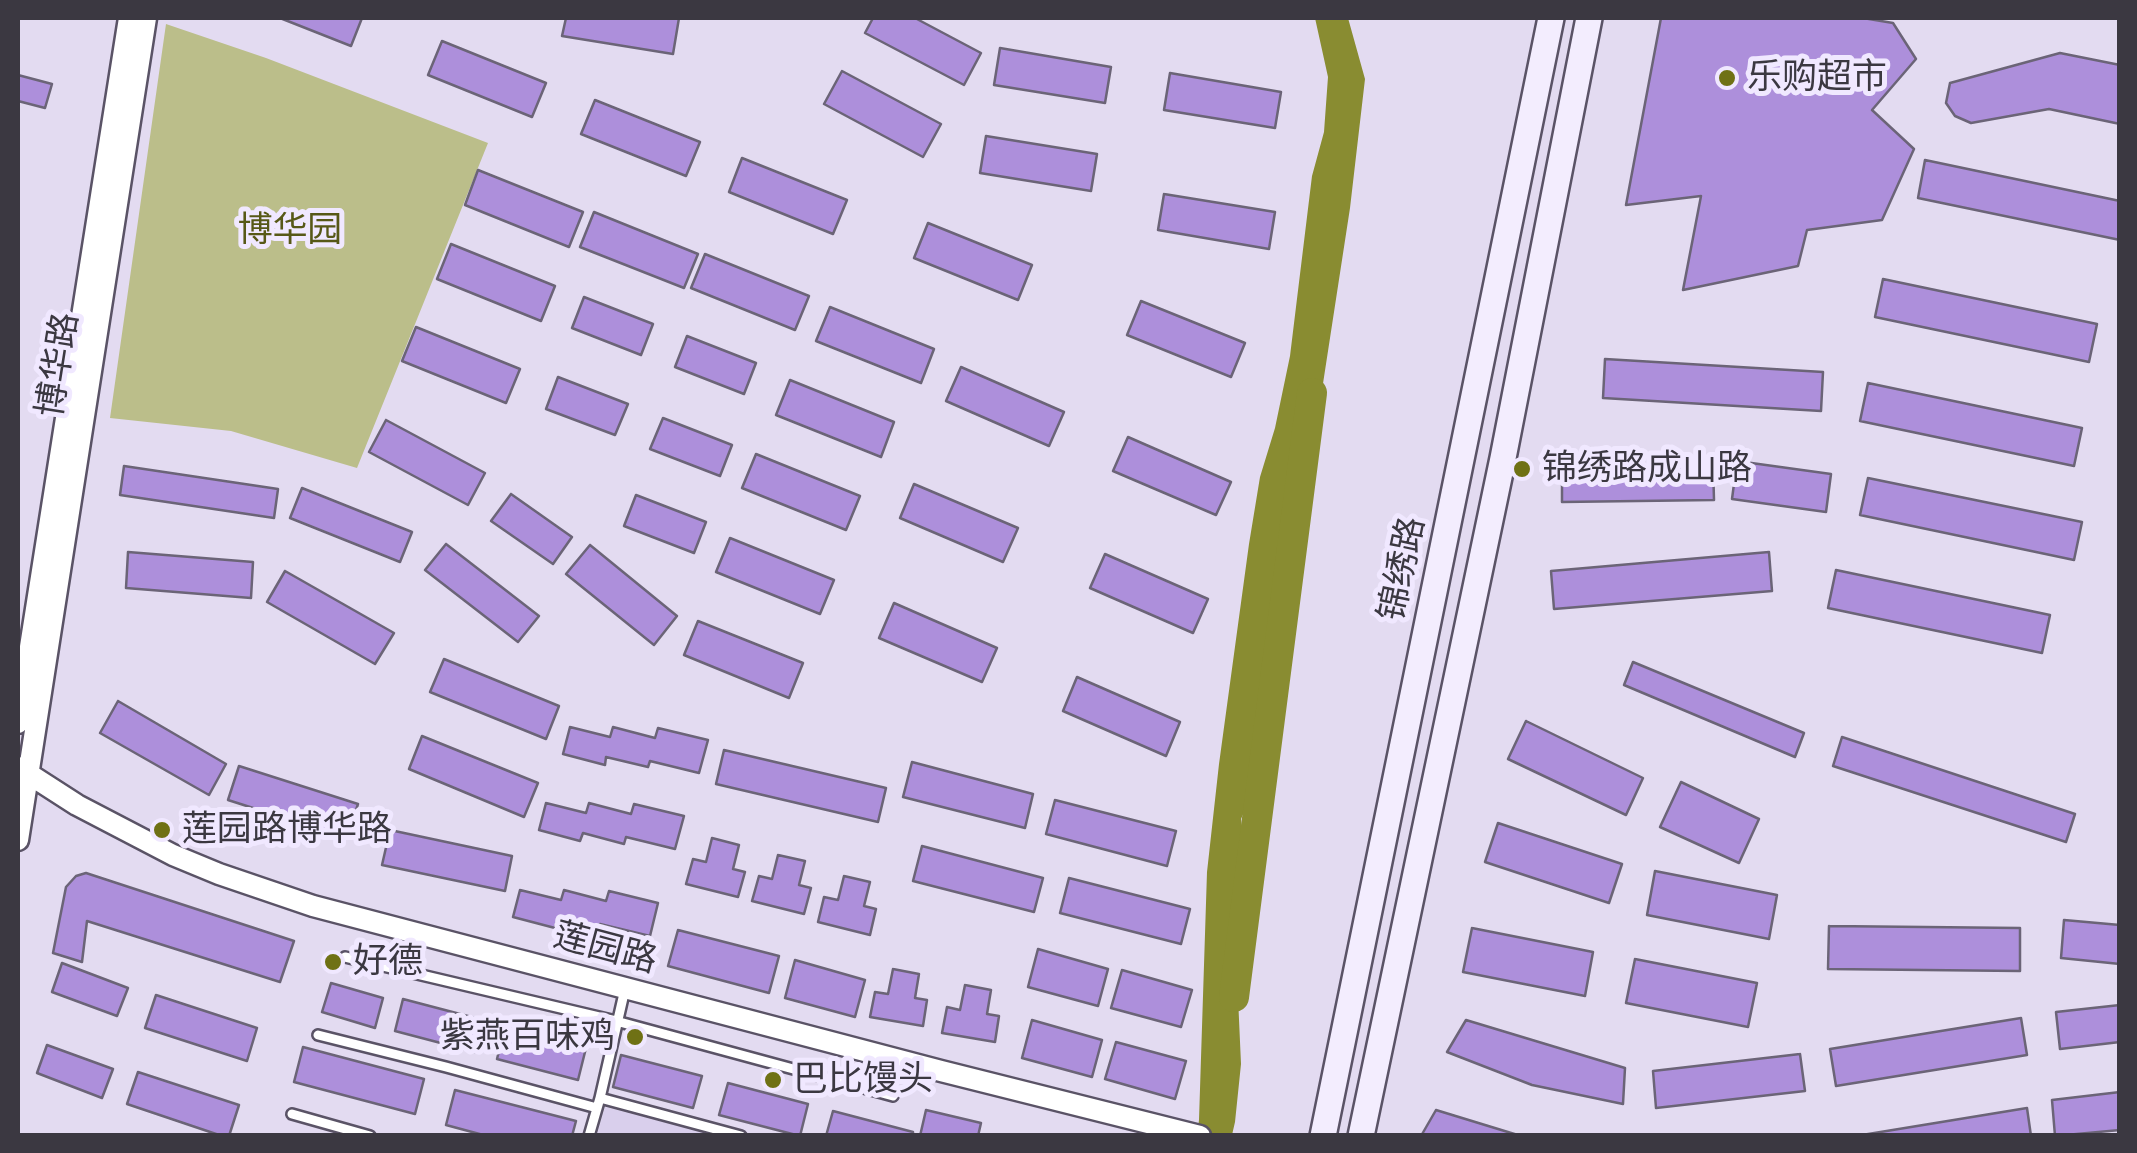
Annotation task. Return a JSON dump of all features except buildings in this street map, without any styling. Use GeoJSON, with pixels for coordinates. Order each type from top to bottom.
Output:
{"type":"FeatureCollection","features":[{"type":"Feature","properties":{"kind":"main road","name":"锦绣路"},"geometry":{"type":"LineString","coordinates":[[1323,1136],[1551,18]]}},
{"type":"Feature","properties":{"kind":"main road"},"geometry":{"type":"LineString","coordinates":[[1361,1136],[1504,458],[1590,18]]}},
{"type":"Feature","properties":{"kind":"street","name":"博华路"},"geometry":{"type":"LineString","coordinates":[[18,723],[129,18]]}},
{"type":"Feature","properties":{"kind":"street","name":"博华路"},"geometry":{"type":"LineString","coordinates":[[18,840],[23,770],[146,18]]}},
{"type":"Feature","properties":{"kind":"street","name":"莲园路"},"geometry":{"type":"LineString","coordinates":[[23,770],[126,832],[268,892],[346,916],[1196,1134]]}},
{"type":"Feature","properties":{"kind":"lane"},"geometry":{"type":"LineString","coordinates":[[345,958],[616,1020],[893,1096]]}},
{"type":"Feature","properties":{"kind":"lane"},"geometry":{"type":"LineString","coordinates":[[589,1136],[625,988]]}},
{"type":"Feature","properties":{"kind":"lane"},"geometry":{"type":"LineString","coordinates":[[318,1035],[741,1136]]}},
{"type":"Feature","properties":{"kind":"lane"},"geometry":{"type":"LineString","coordinates":[[292,1114],[370,1136]]}},
{"type":"Feature","properties":{"kind":"shaded area"},"geometry":{"type":"Polygon","coordinates":[[[1315,18],[1348,18],[1365,79],[1320,403],[1307,432],[1263,770],[1241,819],[1248,891],[1237,975],[1241,1064],[1235,1122],[1232,1135],[1197,1136],[1207,872],[1219,764],[1260,477],[1290,356],[1312,176],[1324,132],[1328,77],[1315,18]]]}},
{"type":"Feature","properties":{"kind":"shaded area"},"geometry":{"type":"Polygon","coordinates":[[[605,1107],[715,1135],[597,1135],[605,1107]]]}},
{"type":"Feature","properties":{"kind":"green space","name":"博华园"},"geometry":{"type":"Polygon","coordinates":[[[166,24],[488,143],[357,468],[231,431],[110,418],[166,24]]]}},
{"type":"Feature","properties":{"kind":"waterway"},"geometry":{"type":"LineString","coordinates":[[1234,997],[1312,393]]}},
{"type":"Feature","properties":{"kind":"place","name":"乐购超市"},"geometry":{"type":"Point","coordinates":[1727,78]}},
{"type":"Feature","properties":{"kind":"place","name":"锦绣路成山路"},"geometry":{"type":"Point","coordinates":[1522,469]}},
{"type":"Feature","properties":{"kind":"place","name":"莲园路博华路"},"geometry":{"type":"Point","coordinates":[162,830]}},
{"type":"Feature","properties":{"kind":"place","name":"好德"},"geometry":{"type":"Point","coordinates":[333,962]}},
{"type":"Feature","properties":{"kind":"place","name":"紫燕百味鸡"},"geometry":{"type":"Point","coordinates":[635,1037]}},
{"type":"Feature","properties":{"kind":"place","name":"巴比馒头"},"geometry":{"type":"Point","coordinates":[773,1080]}}]}
